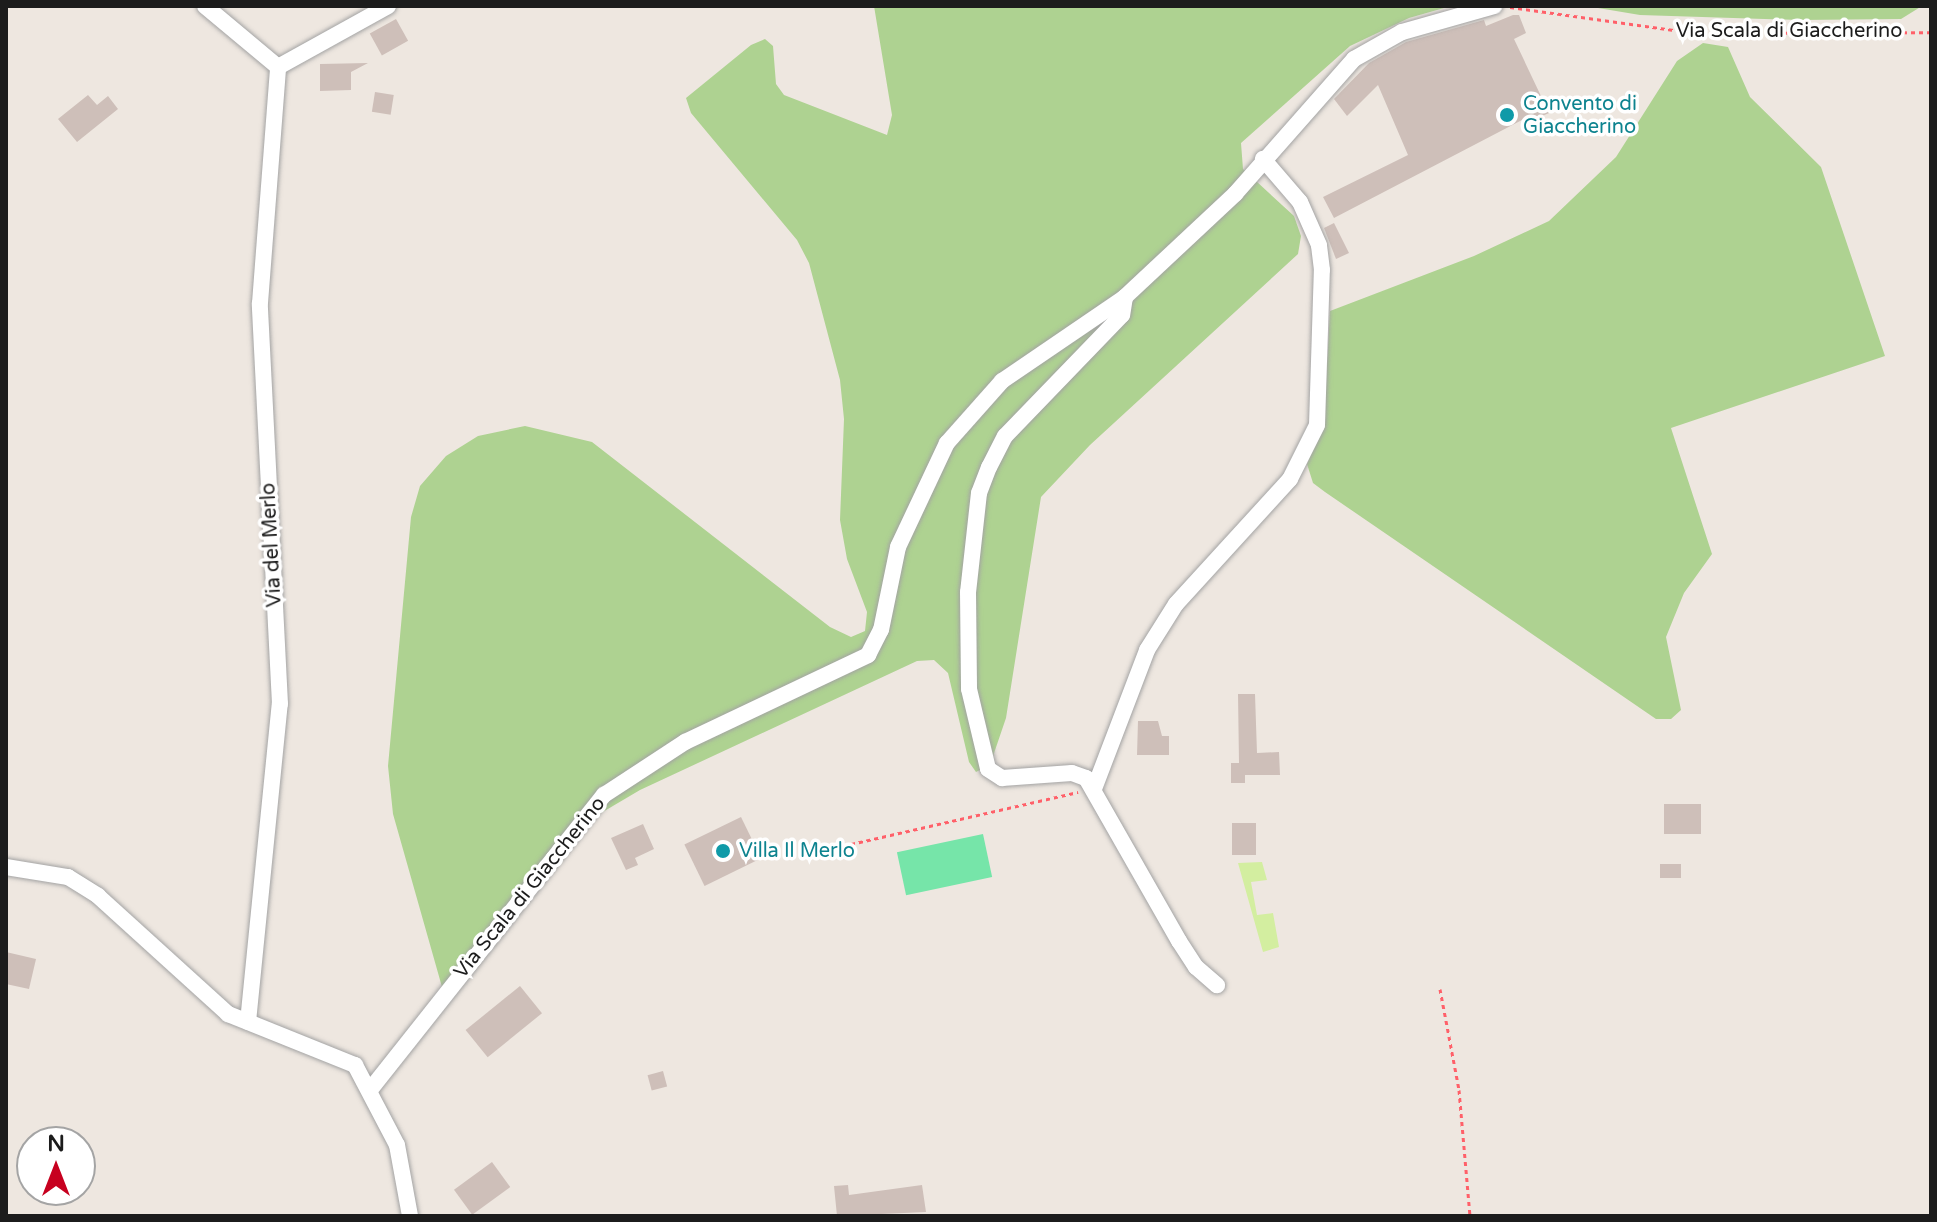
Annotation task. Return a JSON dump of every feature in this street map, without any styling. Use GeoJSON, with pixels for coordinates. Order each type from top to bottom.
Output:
{"type":"FeatureCollection","features":[{"type":"Feature","properties":{"kind":"street"},"geometry":{"type":"LineString","coordinates":[[205,6],[278,67],[388,6]]}},
{"type":"Feature","properties":{"kind":"street","name":"Via Scala di Giaccherino"},"geometry":{"type":"LineString","coordinates":[[370,1090],[604,795],[685,742],[868,655],[881,630],[898,547],[947,443],[1002,381],[1125,297],[1235,194],[1344,67],[1365,51],[1440,18],[1494,6]]}},
{"type":"Feature","properties":{"kind":"street","name":"Via del Merlo"},"geometry":{"type":"LineString","coordinates":[[248,1022],[272,818],[280,704],[260,303],[278,67]]}},
{"type":"Feature","properties":{"kind":"street"},"geometry":{"type":"LineString","coordinates":[[1094,789],[1147,650],[1176,604],[1290,479],[1317,425],[1319,245],[1300,202],[1263,159]]}},
{"type":"Feature","properties":{"kind":"street"},"geometry":{"type":"LineString","coordinates":[[1125,297],[1122,315],[1000,446],[979,493],[968,592],[969,689],[988,769],[1008,779],[1077,773],[1094,789],[1179,941],[1196,967],[1217,985]]}},
{"type":"Feature","properties":{"kind":"street"},"geometry":{"type":"LineString","coordinates":[[6,867],[68,877],[98,896],[206,1000],[248,1022],[349,1062],[370,1090],[400,1154],[410,1216]]}},
{"type":"Feature","properties":{"kind":"path","name":"Via Scala di Giaccherino"},"geometry":{"type":"LineString","coordinates":[[1506,6],[1549,16],[1695,33],[1931,32]]}},
{"type":"Feature","properties":{"kind":"path"},"geometry":{"type":"LineString","coordinates":[[812,853],[1094,789]]}},
{"type":"Feature","properties":{"kind":"path"},"geometry":{"type":"LineString","coordinates":[[1440,989],[1459,1090],[1470,1216]]}},
{"type":"Feature","properties":{"kind":"green space"},"geometry":{"type":"Polygon","coordinates":[[[874,6],[1451,6],[1409,18],[1350,46],[1241,143],[1243,169],[1294,216],[1301,236],[1298,254],[1090,445],[1041,497],[1006,718],[990,765],[976,772],[969,762],[948,673],[934,660],[917,661],[640,790],[562,836],[442,987],[393,814],[388,766],[411,517],[420,486],[446,456],[478,436],[525,426],[592,442],[830,627],[851,637],[865,631],[867,612],[847,559],[840,520],[844,419],[840,380],[809,263],[797,240],[691,113],[686,98],[751,45],[765,39],[773,46],[776,84],[784,95],[887,135],[892,115],[874,6]]]}},
{"type":"Feature","properties":{"kind":"green space"},"geometry":{"type":"Polygon","coordinates":[[[1586,6],[1922,6],[1901,19],[1799,20],[1640,15],[1586,6]]]}},
{"type":"Feature","properties":{"kind":"green space"},"geometry":{"type":"Polygon","coordinates":[[[1703,43],[1728,47],[1750,97],[1821,167],[1885,356],[1671,428],[1712,554],[1684,593],[1666,637],[1681,710],[1671,719],[1656,719],[1325,492],[1313,483],[1307,464],[1324,420],[1330,311],[1474,256],[1549,221],[1616,157],[1677,61],[1703,43]]]}},
{"type":"Feature","properties":{"kind":"green space"},"geometry":{"type":"Polygon","coordinates":[[[983,834],[992,877],[906,895],[897,852],[983,834]]]}},
{"type":"Feature","properties":{"kind":"green space"},"geometry":{"type":"Polygon","coordinates":[[[1262,862],[1267,880],[1251,882],[1257,915],[1273,913],[1279,947],[1263,952],[1238,863],[1262,862]]]}},
{"type":"Feature","properties":{"kind":"building","name":"Convento di Giaccherino"},"geometry":{"type":"Polygon","coordinates":[[[1519,15],[1526,33],[1514,39],[1549,113],[1524,124],[1522,120],[1334,218],[1323,197],[1408,155],[1378,85],[1347,116],[1334,99],[1369,63],[1406,42],[1484,20],[1486,26],[1519,15]]]}},
{"type":"Feature","properties":{"kind":"building"},"geometry":{"type":"Polygon","coordinates":[[[396,19],[408,41],[382,55],[370,34],[396,19]]]}},
{"type":"Feature","properties":{"kind":"building"},"geometry":{"type":"Polygon","coordinates":[[[368,63],[351,72],[351,90],[320,91],[320,64],[368,63]]]}},
{"type":"Feature","properties":{"kind":"building"},"geometry":{"type":"Polygon","coordinates":[[[375,92],[394,95],[391,115],[372,112],[375,92]]]}},
{"type":"Feature","properties":{"kind":"building"},"geometry":{"type":"Polygon","coordinates":[[[88,95],[97,105],[108,96],[118,109],[77,142],[58,119],[88,95]]]}},
{"type":"Feature","properties":{"kind":"building"},"geometry":{"type":"Polygon","coordinates":[[[1334,223],[1349,253],[1336,259],[1324,228],[1334,223]]]}},
{"type":"Feature","properties":{"kind":"building"},"geometry":{"type":"Polygon","coordinates":[[[1238,694],[1255,694],[1257,753],[1279,752],[1280,775],[1245,775],[1245,783],[1231,783],[1231,763],[1239,763],[1238,694]]]}},
{"type":"Feature","properties":{"kind":"building"},"geometry":{"type":"Polygon","coordinates":[[[1138,721],[1158,721],[1162,736],[1169,736],[1169,755],[1137,755],[1138,721]]]}},
{"type":"Feature","properties":{"kind":"building"},"geometry":{"type":"Polygon","coordinates":[[[1664,804],[1701,804],[1701,834],[1664,834],[1664,804]]]}},
{"type":"Feature","properties":{"kind":"building","name":"Villa Il Merlo"},"geometry":{"type":"Polygon","coordinates":[[[741,817],[761,858],[705,886],[684,845],[741,817]]]}},
{"type":"Feature","properties":{"kind":"building"},"geometry":{"type":"Polygon","coordinates":[[[1232,823],[1256,823],[1256,855],[1232,855],[1232,823]]]}},
{"type":"Feature","properties":{"kind":"building"},"geometry":{"type":"Polygon","coordinates":[[[643,824],[654,849],[635,858],[638,865],[626,870],[611,838],[643,824]]]}},
{"type":"Feature","properties":{"kind":"building"},"geometry":{"type":"Polygon","coordinates":[[[1660,864],[1681,864],[1681,878],[1660,878],[1660,864]]]}},
{"type":"Feature","properties":{"kind":"building"},"geometry":{"type":"Polygon","coordinates":[[[6,952],[36,959],[29,989],[6,984],[6,952]]]}},
{"type":"Feature","properties":{"kind":"building"},"geometry":{"type":"Polygon","coordinates":[[[520,986],[542,1013],[488,1057],[466,1030],[520,986]]]}},
{"type":"Feature","properties":{"kind":"building"},"geometry":{"type":"Polygon","coordinates":[[[663,1071],[667,1086],[652,1091],[648,1075],[663,1071]]]}},
{"type":"Feature","properties":{"kind":"building"},"geometry":{"type":"Polygon","coordinates":[[[492,1162],[510,1187],[472,1215],[454,1190],[492,1162]]]}},
{"type":"Feature","properties":{"kind":"building"},"geometry":{"type":"Polygon","coordinates":[[[848,1185],[849,1195],[922,1185],[926,1212],[837,1216],[834,1186],[848,1185]]]}},
{"type":"Feature","properties":{"kind":"place","name":"Convento di Giaccherino"},"geometry":{"type":"Point","coordinates":[1507,115]}},
{"type":"Feature","properties":{"kind":"place","name":"Villa Il Merlo"},"geometry":{"type":"Point","coordinates":[723,851]}}]}
